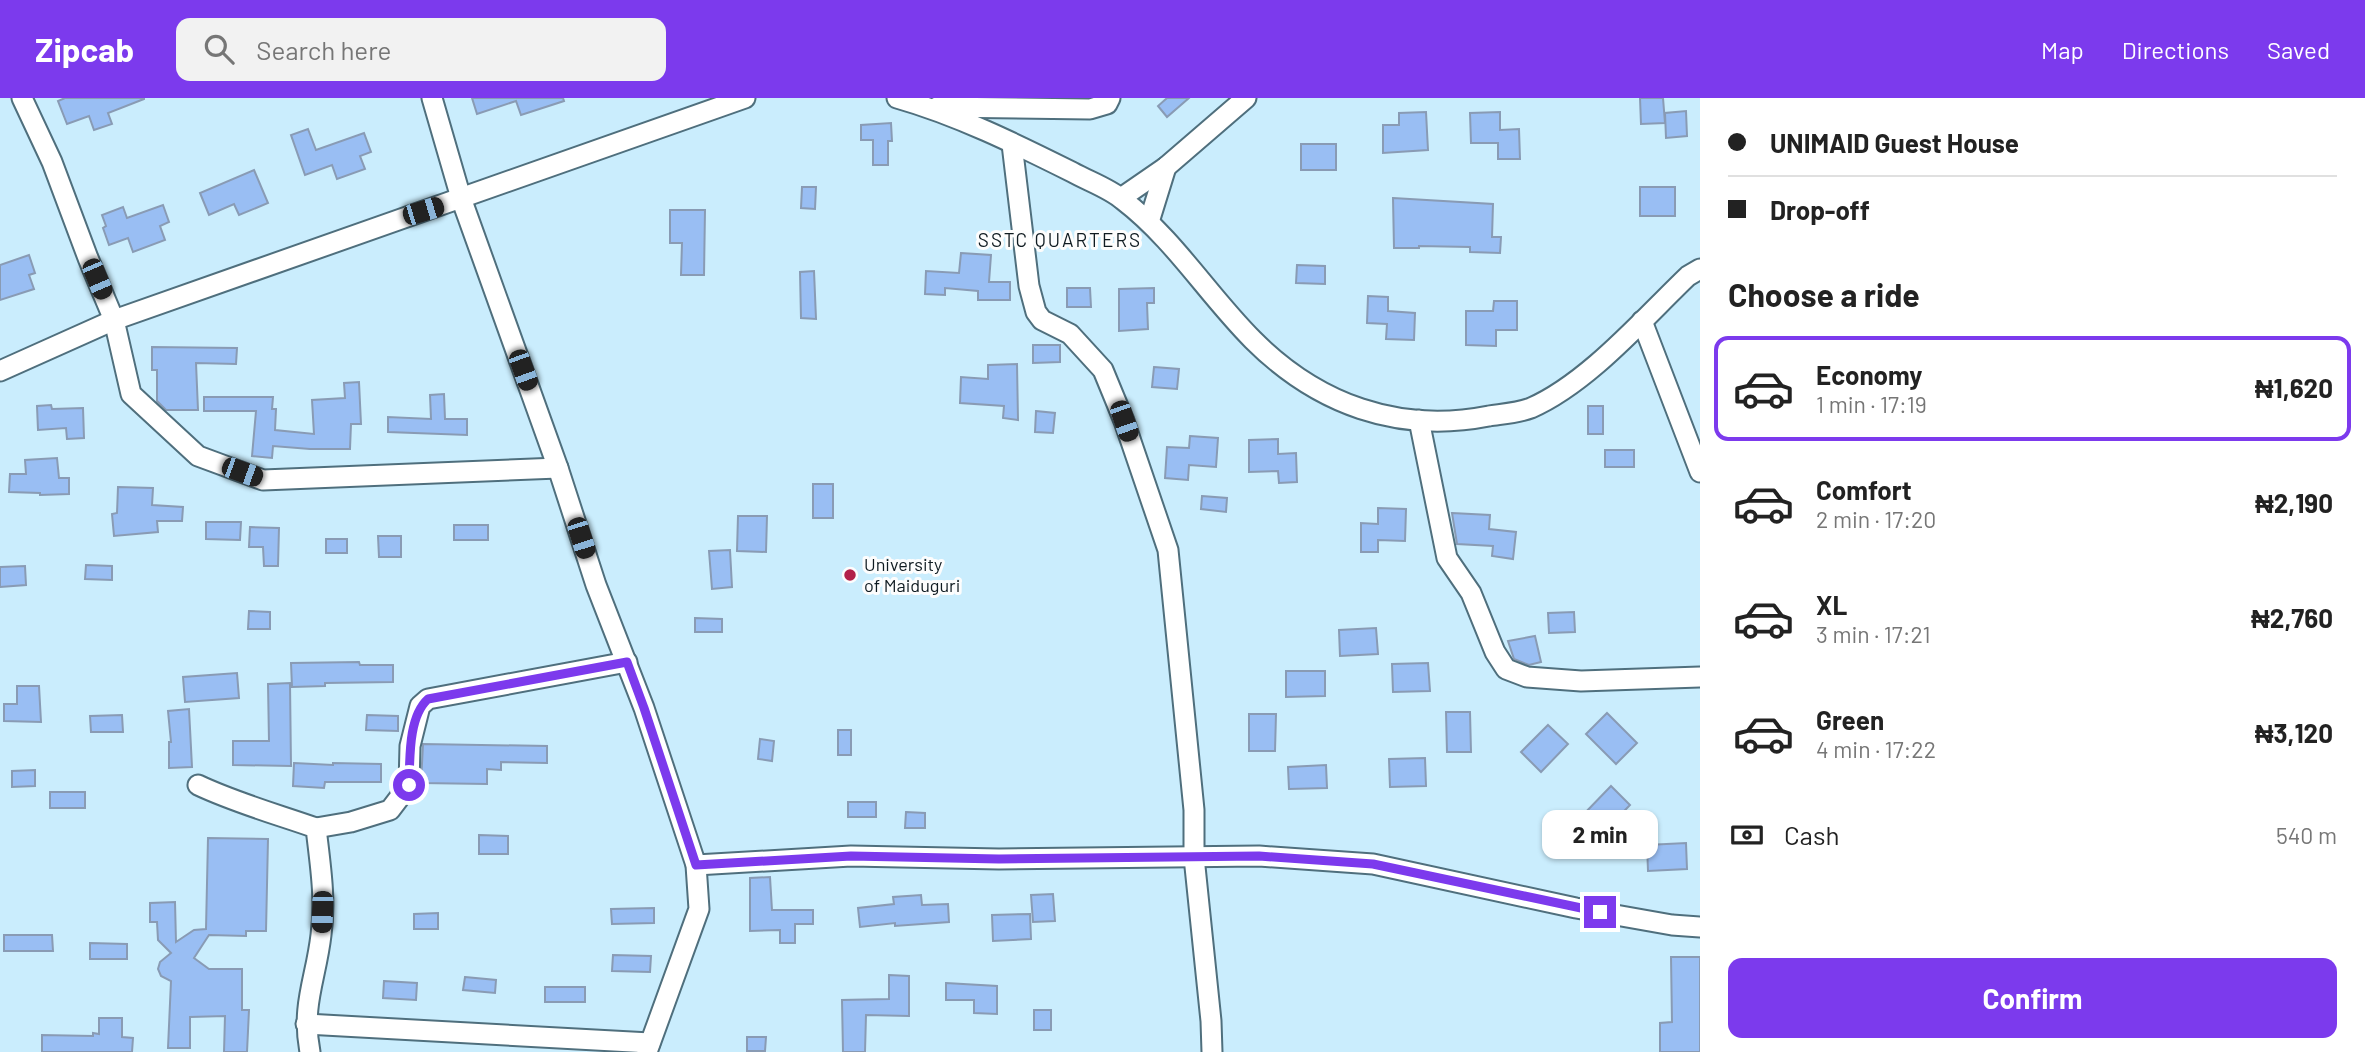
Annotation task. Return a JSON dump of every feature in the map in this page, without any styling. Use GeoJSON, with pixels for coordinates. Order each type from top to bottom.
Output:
{"type":"FeatureCollection","features":[{"type":"Feature","properties":{"kind":"street"},"geometry":{"type":"LineString","coordinates":[[22,98],[52,162],[114,320],[131,394],[198,456],[263,480],[558,468]]}},
{"type":"Feature","properties":{"kind":"street"},"geometry":{"type":"LineString","coordinates":[[306,1024],[648,1047],[699,909],[696,865],[644,708],[596,585],[558,468],[461,198],[432,98]]}},
{"type":"Feature","properties":{"kind":"street"},"geometry":{"type":"LineString","coordinates":[[0,371],[114,320],[746,98]]}},
{"type":"Feature","properties":{"kind":"street"},"geometry":{"type":"LineString","coordinates":[[897,98],[929,107],[1012,144],[1121,198],[1149,222],[1253,340],[1297,378],[1334,399],[1396,419],[1471,420],[1530,409],[1575,382],[1688,276],[1700,269]]}},
{"type":"Feature","properties":{"kind":"street"},"geometry":{"type":"LineString","coordinates":[[929,107],[1090,109],[1107,104],[1110,98]]}},
{"type":"Feature","properties":{"kind":"street"},"geometry":{"type":"LineString","coordinates":[[1121,198],[1166,167],[1246,98]]}},
{"type":"Feature","properties":{"kind":"street"},"geometry":{"type":"LineString","coordinates":[[1012,144],[1029,286],[1036,312],[1042,320],[1070,334],[1103,370],[1124,421],[1168,550],[1194,810],[1194,857],[1212,1052]]}},
{"type":"Feature","properties":{"kind":"street"},"geometry":{"type":"LineString","coordinates":[[1149,222],[1166,167]]}},
{"type":"Feature","properties":{"kind":"street"},"geometry":{"type":"LineString","coordinates":[[1642,321],[1700,472]]}},
{"type":"Feature","properties":{"kind":"street"},"geometry":{"type":"LineString","coordinates":[[1419,420],[1447,558],[1471,593],[1495,652],[1506,669],[1527,677],[1581,681],[1700,677]]}},
{"type":"Feature","properties":{"kind":"street"},"geometry":{"type":"LineString","coordinates":[[198,785],[231,801],[316,828],[351,822],[390,810],[409,785],[410,746],[420,706],[428,699],[627,662]]}},
{"type":"Feature","properties":{"kind":"street"},"geometry":{"type":"LineString","coordinates":[[310,1052],[306,1024],[310,986],[321,935],[323,889],[316,828]]}},
{"type":"Feature","properties":{"kind":"street"},"geometry":{"type":"LineString","coordinates":[[696,865],[851,856],[999,859],[1259,856],[1373,864],[1576,908],[1672,925],[1700,927]]}},
{"type":"Feature","properties":{"kind":"shaded area","name":"University of Maiduguri"},"geometry":{"type":"Polygon","coordinates":[[[0,98],[1700,98],[1700,1052],[0,1052],[0,98]]]}},
{"type":"Feature","properties":{"kind":"building"},"geometry":{"type":"Polygon","coordinates":[[[65,98],[144,99],[108,113],[112,124],[94,130],[89,116],[67,124],[58,101],[65,98]]]}},
{"type":"Feature","properties":{"kind":"building"},"geometry":{"type":"Polygon","coordinates":[[[472,98],[563,98],[564,101],[521,115],[516,101],[477,114],[472,98]]]}},
{"type":"Feature","properties":{"kind":"building"},"geometry":{"type":"Polygon","coordinates":[[[1167,98],[1189,98],[1167,117],[1158,106],[1167,98]]]}},
{"type":"Feature","properties":{"kind":"building"},"geometry":{"type":"Polygon","coordinates":[[[1640,98],[1663,98],[1665,123],[1641,124],[1640,98]]]}},
{"type":"Feature","properties":{"kind":"building"},"geometry":{"type":"Polygon","coordinates":[[[1686,111],[1687,136],[1666,138],[1665,113],[1686,111]]]}},
{"type":"Feature","properties":{"kind":"building"},"geometry":{"type":"Polygon","coordinates":[[[1426,112],[1428,150],[1383,153],[1383,125],[1399,125],[1399,113],[1426,112]]]}},
{"type":"Feature","properties":{"kind":"building"},"geometry":{"type":"Polygon","coordinates":[[[1500,112],[1500,130],[1519,129],[1520,159],[1498,159],[1498,143],[1471,143],[1470,113],[1500,112]]]}},
{"type":"Feature","properties":{"kind":"building"},"geometry":{"type":"Polygon","coordinates":[[[891,123],[892,141],[888,141],[888,165],[873,165],[873,140],[861,140],[861,125],[891,123]]]}},
{"type":"Feature","properties":{"kind":"building"},"geometry":{"type":"Polygon","coordinates":[[[308,129],[316,150],[364,133],[371,152],[360,156],[365,169],[337,179],[332,165],[305,175],[291,135],[308,129]]]}},
{"type":"Feature","properties":{"kind":"building"},"geometry":{"type":"Polygon","coordinates":[[[1301,144],[1336,144],[1336,170],[1301,170],[1301,144]]]}},
{"type":"Feature","properties":{"kind":"building"},"geometry":{"type":"Polygon","coordinates":[[[254,170],[268,203],[239,215],[234,204],[209,215],[200,193],[254,170]]]}},
{"type":"Feature","properties":{"kind":"building"},"geometry":{"type":"Polygon","coordinates":[[[802,187],[816,187],[815,209],[801,208],[802,187]]]}},
{"type":"Feature","properties":{"kind":"building"},"geometry":{"type":"Polygon","coordinates":[[[1640,187],[1675,187],[1675,216],[1640,216],[1640,187]]]}},
{"type":"Feature","properties":{"kind":"building"},"geometry":{"type":"Polygon","coordinates":[[[1393,198],[1493,204],[1492,237],[1501,237],[1500,253],[1470,252],[1470,247],[1394,248],[1393,198]]]}},
{"type":"Feature","properties":{"kind":"building"},"geometry":{"type":"Polygon","coordinates":[[[163,205],[169,222],[160,226],[165,240],[133,252],[128,238],[109,245],[102,215],[123,207],[127,218],[163,205]]]}},
{"type":"Feature","properties":{"kind":"building"},"geometry":{"type":"Polygon","coordinates":[[[670,210],[705,210],[704,275],[681,275],[682,243],[670,243],[670,210]]]}},
{"type":"Feature","properties":{"kind":"building"},"geometry":{"type":"Polygon","coordinates":[[[961,253],[991,255],[989,282],[1010,282],[1010,300],[978,300],[978,291],[945,288],[945,295],[925,294],[926,271],[959,273],[961,253]]]}},
{"type":"Feature","properties":{"kind":"building"},"geometry":{"type":"Polygon","coordinates":[[[29,255],[35,273],[29,275],[34,289],[0,300],[0,265],[29,255]]]}},
{"type":"Feature","properties":{"kind":"building"},"geometry":{"type":"Polygon","coordinates":[[[1297,265],[1325,266],[1325,284],[1296,283],[1297,265]]]}},
{"type":"Feature","properties":{"kind":"building"},"geometry":{"type":"Polygon","coordinates":[[[814,271],[816,319],[801,318],[800,272],[814,271]]]}},
{"type":"Feature","properties":{"kind":"building"},"geometry":{"type":"Polygon","coordinates":[[[1067,288],[1090,288],[1091,307],[1067,307],[1067,288]]]}},
{"type":"Feature","properties":{"kind":"building"},"geometry":{"type":"Polygon","coordinates":[[[1154,288],[1154,303],[1147,303],[1148,329],[1119,331],[1119,289],[1154,288]]]}},
{"type":"Feature","properties":{"kind":"building"},"geometry":{"type":"Polygon","coordinates":[[[1368,296],[1388,297],[1388,311],[1415,313],[1414,340],[1386,339],[1387,324],[1367,323],[1368,296]]]}},
{"type":"Feature","properties":{"kind":"building"},"geometry":{"type":"Polygon","coordinates":[[[1494,301],[1517,301],[1517,330],[1496,330],[1496,346],[1466,345],[1466,311],[1493,311],[1494,301]]]}},
{"type":"Feature","properties":{"kind":"building"},"geometry":{"type":"Polygon","coordinates":[[[1033,345],[1060,345],[1060,362],[1033,363],[1033,345]]]}},
{"type":"Feature","properties":{"kind":"building"},"geometry":{"type":"Polygon","coordinates":[[[152,347],[237,348],[236,364],[196,363],[198,410],[166,410],[157,401],[157,370],[152,370],[152,347]]]}},
{"type":"Feature","properties":{"kind":"building"},"geometry":{"type":"Polygon","coordinates":[[[1017,364],[1018,420],[1003,418],[1004,406],[960,403],[961,377],[988,379],[988,365],[1017,364]]]}},
{"type":"Feature","properties":{"kind":"building"},"geometry":{"type":"Polygon","coordinates":[[[1154,367],[1179,369],[1177,389],[1152,387],[1154,367]]]}},
{"type":"Feature","properties":{"kind":"building"},"geometry":{"type":"Polygon","coordinates":[[[359,382],[361,424],[351,424],[350,449],[273,446],[272,458],[252,456],[256,411],[204,411],[204,397],[273,397],[272,409],[276,409],[275,430],[314,434],[312,400],[345,398],[344,383],[359,382]]]}},
{"type":"Feature","properties":{"kind":"building"},"geometry":{"type":"Polygon","coordinates":[[[444,394],[445,419],[467,419],[467,435],[388,432],[388,417],[431,419],[430,395],[444,394]]]}},
{"type":"Feature","properties":{"kind":"building"},"geometry":{"type":"Polygon","coordinates":[[[51,405],[52,409],[83,408],[84,438],[67,439],[66,428],[38,430],[37,406],[51,405]]]}},
{"type":"Feature","properties":{"kind":"building"},"geometry":{"type":"Polygon","coordinates":[[[1588,406],[1603,406],[1603,434],[1588,434],[1588,406]]]}},
{"type":"Feature","properties":{"kind":"building"},"geometry":{"type":"Polygon","coordinates":[[[1036,411],[1055,413],[1053,433],[1035,432],[1036,411]]]}},
{"type":"Feature","properties":{"kind":"building"},"geometry":{"type":"Polygon","coordinates":[[[1190,436],[1218,438],[1216,467],[1189,465],[1188,480],[1165,478],[1167,447],[1189,448],[1190,436]]]}},
{"type":"Feature","properties":{"kind":"building"},"geometry":{"type":"Polygon","coordinates":[[[1278,439],[1278,454],[1296,453],[1297,482],[1279,483],[1278,471],[1249,472],[1249,440],[1278,439]]]}},
{"type":"Feature","properties":{"kind":"building"},"geometry":{"type":"Polygon","coordinates":[[[1605,450],[1634,450],[1634,467],[1605,467],[1605,450]]]}},
{"type":"Feature","properties":{"kind":"building"},"geometry":{"type":"Polygon","coordinates":[[[57,458],[59,478],[69,478],[69,494],[9,492],[10,474],[26,474],[25,460],[57,458]]]}},
{"type":"Feature","properties":{"kind":"building"},"geometry":{"type":"Polygon","coordinates":[[[813,484],[833,484],[833,518],[813,518],[813,484]]]}},
{"type":"Feature","properties":{"kind":"building"},"geometry":{"type":"Polygon","coordinates":[[[118,487],[153,488],[152,505],[183,507],[182,521],[157,521],[158,532],[114,536],[112,514],[117,513],[118,487]]]}},
{"type":"Feature","properties":{"kind":"building"},"geometry":{"type":"Polygon","coordinates":[[[1202,496],[1227,498],[1226,512],[1201,509],[1202,496]]]}},
{"type":"Feature","properties":{"kind":"building"},"geometry":{"type":"Polygon","coordinates":[[[1378,508],[1406,509],[1405,541],[1378,540],[1378,552],[1361,552],[1361,523],[1378,524],[1378,508]]]}},
{"type":"Feature","properties":{"kind":"building"},"geometry":{"type":"Polygon","coordinates":[[[1452,513],[1490,515],[1489,529],[1516,532],[1513,559],[1492,556],[1493,546],[1457,544],[1452,513]]]}},
{"type":"Feature","properties":{"kind":"building"},"geometry":{"type":"Polygon","coordinates":[[[738,516],[767,516],[766,552],[737,551],[738,516]]]}},
{"type":"Feature","properties":{"kind":"building"},"geometry":{"type":"Polygon","coordinates":[[[206,522],[241,522],[240,540],[206,539],[206,522]]]}},
{"type":"Feature","properties":{"kind":"building"},"geometry":{"type":"Polygon","coordinates":[[[454,525],[488,525],[488,540],[454,540],[454,525]]]}},
{"type":"Feature","properties":{"kind":"building"},"geometry":{"type":"Polygon","coordinates":[[[250,527],[279,528],[278,566],[264,566],[263,547],[249,547],[250,527]]]}},
{"type":"Feature","properties":{"kind":"building"},"geometry":{"type":"Polygon","coordinates":[[[378,536],[401,536],[401,557],[379,557],[378,536]]]}},
{"type":"Feature","properties":{"kind":"building"},"geometry":{"type":"Polygon","coordinates":[[[326,539],[347,539],[347,553],[326,553],[326,539]]]}},
{"type":"Feature","properties":{"kind":"building"},"geometry":{"type":"Polygon","coordinates":[[[730,550],[732,587],[712,589],[709,551],[730,550]]]}},
{"type":"Feature","properties":{"kind":"building"},"geometry":{"type":"Polygon","coordinates":[[[86,565],[112,566],[112,580],[85,579],[86,565]]]}},
{"type":"Feature","properties":{"kind":"building"},"geometry":{"type":"Polygon","coordinates":[[[25,566],[26,585],[0,587],[0,567],[25,566]]]}},
{"type":"Feature","properties":{"kind":"building"},"geometry":{"type":"Polygon","coordinates":[[[249,611],[270,612],[270,629],[248,629],[249,611]]]}},
{"type":"Feature","properties":{"kind":"building"},"geometry":{"type":"Polygon","coordinates":[[[1574,612],[1575,632],[1549,633],[1548,613],[1574,612]]]}},
{"type":"Feature","properties":{"kind":"building"},"geometry":{"type":"Polygon","coordinates":[[[695,618],[722,619],[722,632],[695,632],[695,618]]]}},
{"type":"Feature","properties":{"kind":"building"},"geometry":{"type":"Polygon","coordinates":[[[1376,628],[1378,654],[1340,656],[1339,630],[1376,628]]]}},
{"type":"Feature","properties":{"kind":"building"},"geometry":{"type":"Polygon","coordinates":[[[1535,636],[1541,662],[1529,665],[1514,659],[1508,641],[1535,636]]]}},
{"type":"Feature","properties":{"kind":"building"},"geometry":{"type":"Polygon","coordinates":[[[359,662],[360,665],[393,665],[393,682],[325,683],[325,686],[292,687],[291,663],[359,662]]]}},
{"type":"Feature","properties":{"kind":"building"},"geometry":{"type":"Polygon","coordinates":[[[1428,663],[1430,691],[1393,692],[1392,664],[1428,663]]]}},
{"type":"Feature","properties":{"kind":"building"},"geometry":{"type":"Polygon","coordinates":[[[1286,671],[1325,671],[1325,696],[1286,697],[1286,671]]]}},
{"type":"Feature","properties":{"kind":"building"},"geometry":{"type":"Polygon","coordinates":[[[237,673],[239,698],[185,702],[183,677],[237,673]]]}},
{"type":"Feature","properties":{"kind":"building"},"geometry":{"type":"Polygon","coordinates":[[[290,683],[291,766],[233,765],[233,741],[269,741],[268,684],[290,683]]]}},
{"type":"Feature","properties":{"kind":"building"},"geometry":{"type":"Polygon","coordinates":[[[17,686],[39,686],[41,722],[4,721],[4,704],[17,704],[17,686]]]}},
{"type":"Feature","properties":{"kind":"building"},"geometry":{"type":"Polygon","coordinates":[[[189,709],[192,767],[169,768],[171,742],[168,711],[189,709]]]}},
{"type":"Feature","properties":{"kind":"building"},"geometry":{"type":"Polygon","coordinates":[[[1446,712],[1470,712],[1471,752],[1447,752],[1446,712]]]}},
{"type":"Feature","properties":{"kind":"building"},"geometry":{"type":"Polygon","coordinates":[[[1607,713],[1637,743],[1616,764],[1586,734],[1607,713]]]}},
{"type":"Feature","properties":{"kind":"building"},"geometry":{"type":"Polygon","coordinates":[[[1249,714],[1276,714],[1275,751],[1249,751],[1249,714]]]}},
{"type":"Feature","properties":{"kind":"building"},"geometry":{"type":"Polygon","coordinates":[[[122,715],[123,732],[91,732],[90,716],[122,715]]]}},
{"type":"Feature","properties":{"kind":"building"},"geometry":{"type":"Polygon","coordinates":[[[367,715],[398,716],[398,731],[366,730],[367,715]]]}},
{"type":"Feature","properties":{"kind":"building"},"geometry":{"type":"Polygon","coordinates":[[[1548,725],[1568,744],[1541,772],[1521,752],[1548,725]]]}},
{"type":"Feature","properties":{"kind":"building"},"geometry":{"type":"Polygon","coordinates":[[[838,730],[851,730],[851,755],[838,755],[838,730]]]}},
{"type":"Feature","properties":{"kind":"building"},"geometry":{"type":"Polygon","coordinates":[[[760,739],[774,741],[772,761],[758,759],[760,739]]]}},
{"type":"Feature","properties":{"kind":"building"},"geometry":{"type":"Polygon","coordinates":[[[423,744],[547,746],[547,763],[501,762],[501,770],[487,769],[487,784],[421,783],[423,744]]]}},
{"type":"Feature","properties":{"kind":"building"},"geometry":{"type":"Polygon","coordinates":[[[1425,758],[1426,786],[1390,787],[1389,759],[1425,758]]]}},
{"type":"Feature","properties":{"kind":"building"},"geometry":{"type":"Polygon","coordinates":[[[294,763],[381,764],[381,782],[325,782],[324,788],[293,786],[294,763]]]}},
{"type":"Feature","properties":{"kind":"building"},"geometry":{"type":"Polygon","coordinates":[[[1326,765],[1327,788],[1289,789],[1288,767],[1326,765]]]}},
{"type":"Feature","properties":{"kind":"building"},"geometry":{"type":"Polygon","coordinates":[[[35,770],[35,786],[12,787],[12,771],[35,770]]]}},
{"type":"Feature","properties":{"kind":"building"},"geometry":{"type":"Polygon","coordinates":[[[1611,786],[1630,805],[1602,834],[1582,816],[1611,786]]]}},
{"type":"Feature","properties":{"kind":"building"},"geometry":{"type":"Polygon","coordinates":[[[50,792],[85,792],[85,808],[50,808],[50,792]]]}},
{"type":"Feature","properties":{"kind":"building"},"geometry":{"type":"Polygon","coordinates":[[[848,802],[876,802],[876,817],[848,817],[848,802]]]}},
{"type":"Feature","properties":{"kind":"building"},"geometry":{"type":"Polygon","coordinates":[[[906,812],[925,813],[925,828],[905,828],[906,812]]]}},
{"type":"Feature","properties":{"kind":"building"},"geometry":{"type":"Polygon","coordinates":[[[479,835],[508,836],[508,854],[479,854],[479,835]]]}},
{"type":"Feature","properties":{"kind":"building"},"geometry":{"type":"Polygon","coordinates":[[[208,838],[268,839],[266,931],[246,931],[246,936],[209,935],[194,958],[209,969],[242,969],[242,1010],[249,1010],[247,1052],[224,1052],[225,1016],[190,1017],[190,1048],[168,1048],[171,981],[161,976],[158,969],[160,962],[171,953],[158,940],[157,922],[150,922],[150,903],[175,902],[176,942],[194,930],[206,929],[208,838]]]}},
{"type":"Feature","properties":{"kind":"building"},"geometry":{"type":"Polygon","coordinates":[[[1686,843],[1687,869],[1648,871],[1647,845],[1686,843]]]}},
{"type":"Feature","properties":{"kind":"building"},"geometry":{"type":"Polygon","coordinates":[[[770,877],[772,910],[813,910],[813,924],[795,924],[795,943],[780,943],[780,930],[750,931],[750,878],[770,877]]]}},
{"type":"Feature","properties":{"kind":"building"},"geometry":{"type":"Polygon","coordinates":[[[1053,894],[1055,921],[1033,922],[1031,895],[1053,894]]]}},
{"type":"Feature","properties":{"kind":"building"},"geometry":{"type":"Polygon","coordinates":[[[921,895],[922,905],[948,904],[949,922],[860,927],[858,908],[894,904],[893,897],[921,895]]]}},
{"type":"Feature","properties":{"kind":"building"},"geometry":{"type":"Polygon","coordinates":[[[654,908],[654,923],[612,924],[611,909],[654,908]]]}},
{"type":"Feature","properties":{"kind":"building"},"geometry":{"type":"Polygon","coordinates":[[[438,913],[438,929],[414,929],[414,914],[438,913]]]}},
{"type":"Feature","properties":{"kind":"building"},"geometry":{"type":"Polygon","coordinates":[[[1030,914],[1031,939],[993,941],[992,915],[1030,914]]]}},
{"type":"Feature","properties":{"kind":"building"},"geometry":{"type":"Polygon","coordinates":[[[4,935],[52,935],[53,951],[4,951],[4,935]]]}},
{"type":"Feature","properties":{"kind":"building"},"geometry":{"type":"Polygon","coordinates":[[[90,943],[127,944],[127,959],[90,959],[90,943]]]}},
{"type":"Feature","properties":{"kind":"building"},"geometry":{"type":"Polygon","coordinates":[[[613,955],[651,956],[650,972],[612,971],[613,955]]]}},
{"type":"Feature","properties":{"kind":"building"},"geometry":{"type":"Polygon","coordinates":[[[1671,957],[1700,957],[1700,1052],[1660,1052],[1660,1023],[1672,1022],[1671,957]]]}},
{"type":"Feature","properties":{"kind":"building"},"geometry":{"type":"Polygon","coordinates":[[[889,975],[909,976],[909,1016],[866,1015],[865,1052],[843,1052],[842,1000],[889,999],[889,975]]]}},
{"type":"Feature","properties":{"kind":"building"},"geometry":{"type":"Polygon","coordinates":[[[465,977],[496,980],[495,993],[463,990],[465,977]]]}},
{"type":"Feature","properties":{"kind":"building"},"geometry":{"type":"Polygon","coordinates":[[[384,981],[417,983],[416,1000],[383,998],[384,981]]]}},
{"type":"Feature","properties":{"kind":"building"},"geometry":{"type":"Polygon","coordinates":[[[946,983],[997,986],[997,1014],[974,1013],[974,1000],[946,1000],[946,983]]]}},
{"type":"Feature","properties":{"kind":"building"},"geometry":{"type":"Polygon","coordinates":[[[545,987],[585,987],[585,1002],[545,1002],[545,987]]]}},
{"type":"Feature","properties":{"kind":"building"},"geometry":{"type":"Polygon","coordinates":[[[1034,1010],[1051,1010],[1051,1030],[1034,1030],[1034,1010]]]}},
{"type":"Feature","properties":{"kind":"building"},"geometry":{"type":"Polygon","coordinates":[[[99,1018],[122,1018],[122,1037],[133,1038],[132,1052],[42,1052],[42,1035],[93,1036],[93,1033],[99,1034],[99,1018]]]}},
{"type":"Feature","properties":{"kind":"building"},"geometry":{"type":"Polygon","coordinates":[[[747,1037],[766,1037],[765,1051],[747,1051],[747,1037]]]}},
{"type":"Feature","properties":{"kind":"place","name":"University of Maiduguri"},"geometry":{"type":"Point","coordinates":[850,575]}},
{"type":"Feature","properties":{"kind":"district","name":"SSTC QUARTERS"},"geometry":{"type":"Point","coordinates":[1060,240]}},
{"type":"Feature","properties":{"kind":"route"},"geometry":{"type":"LineString","coordinates":[[409,785],[410,746],[420,706],[428,699],[627,662],[696,865],[851,856],[999,859],[1259,856],[1373,864],[1600,912]]}}]}
